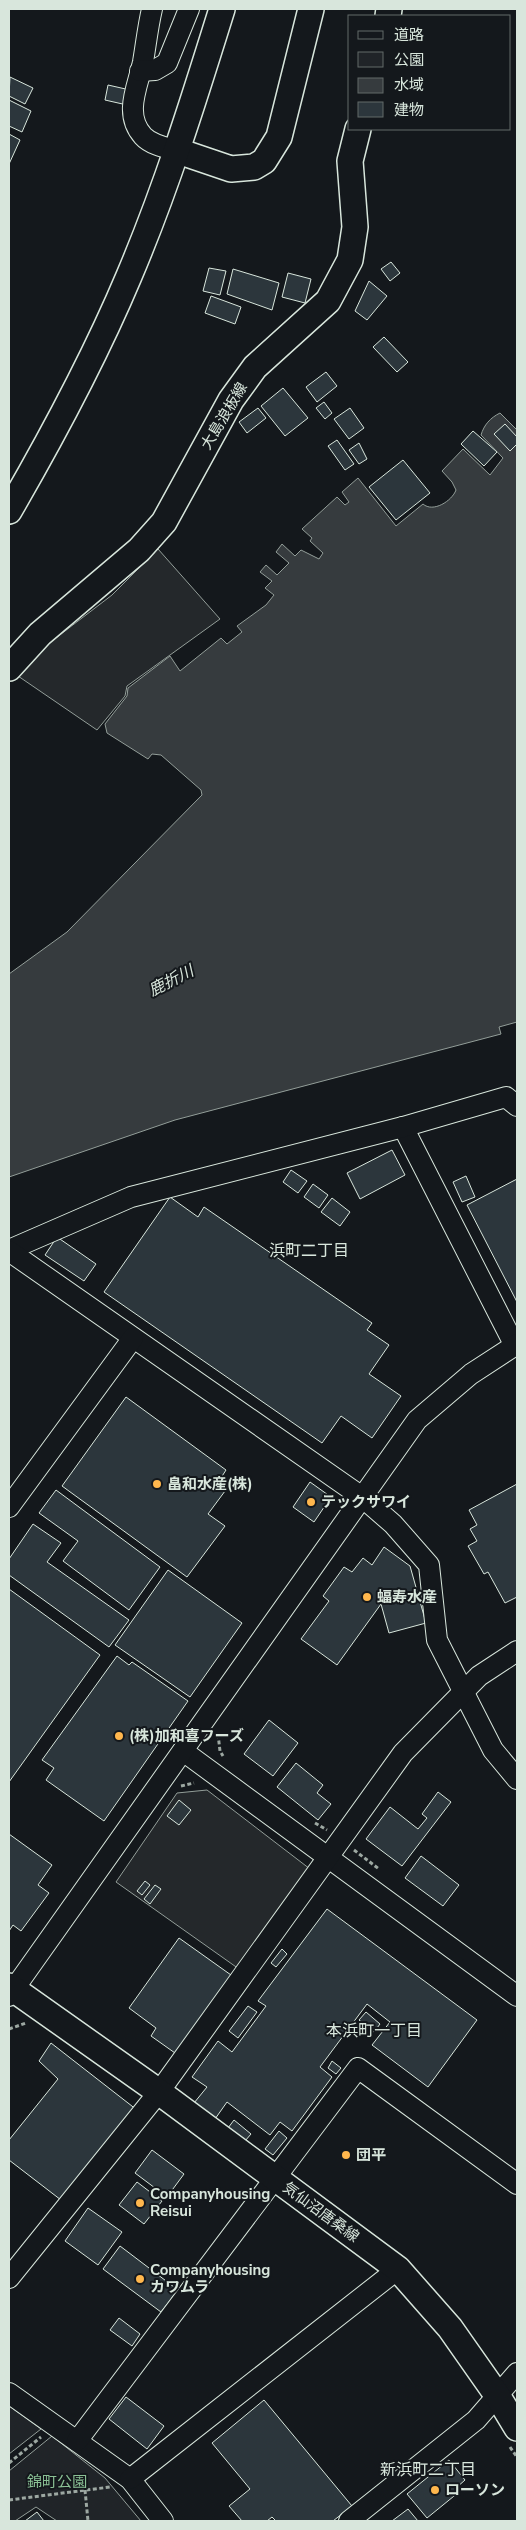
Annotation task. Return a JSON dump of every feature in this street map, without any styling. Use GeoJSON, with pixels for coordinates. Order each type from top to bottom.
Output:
{"type":"FeatureCollection","features":[{"type":"Feature","properties":{"kind":"main road"},"geometry":{"type":"LineString","coordinates":[[9,511],[41,455],[100,341],[130,276],[178,151],[222,9]]}},
{"type":"Feature","properties":{"kind":"main road"},"geometry":{"type":"LineString","coordinates":[[178,151],[231,169],[254,167],[264,161],[279,137],[311,9]]}},
{"type":"Feature","properties":{"kind":"main road","name":"大島浪板線"},"geometry":{"type":"LineString","coordinates":[[9,668],[40,634],[139,550],[164,522],[231,400],[255,367],[328,301],[350,260],[355,227],[350,161],[358,130]]}},
{"type":"Feature","properties":{"kind":"main road","name":"気仙沼唐桑線"},"geometry":{"type":"LineString","coordinates":[[10,1990],[159,2092],[398,2269],[450,2328],[497,2395],[517,2428]]}},
{"type":"Feature","properties":{"kind":"street"},"geometry":{"type":"LineString","coordinates":[[152,9],[133,105],[136,125],[143,136],[153,143],[178,151]]}},
{"type":"Feature","properties":{"kind":"street"},"geometry":{"type":"LineString","coordinates":[[140,71],[155,70],[167,63],[189,9]]}},
{"type":"Feature","properties":{"kind":"street"},"geometry":{"type":"LineString","coordinates":[[9,1251],[131,1197],[403,1127],[506,1097],[517,1106]]}},
{"type":"Feature","properties":{"kind":"street"},"geometry":{"type":"LineString","coordinates":[[10,1990],[183,1752],[417,1420],[472,1374],[516,1345],[403,1127]]}},
{"type":"Feature","properties":{"kind":"street"},"geometry":{"type":"LineString","coordinates":[[9,1251],[362,1497],[393,1524],[429,1565],[437,1640],[493,1750],[517,1779]]}},
{"type":"Feature","properties":{"kind":"street"},"geometry":{"type":"LineString","coordinates":[[9,1507],[133,1338]]}},
{"type":"Feature","properties":{"kind":"street"},"geometry":{"type":"LineString","coordinates":[[9,2278],[159,2092],[403,1753],[479,1676],[517,1650]]}},
{"type":"Feature","properties":{"kind":"street"},"geometry":{"type":"LineString","coordinates":[[183,1752],[517,1996]]}},
{"type":"Feature","properties":{"kind":"street"},"geometry":{"type":"LineString","coordinates":[[76,2441],[358,2068],[517,2184]]}},
{"type":"Feature","properties":{"kind":"street"},"geometry":{"type":"LineString","coordinates":[[130,2479],[398,2269]]}},
{"type":"Feature","properties":{"kind":"street"},"geometry":{"type":"LineString","coordinates":[[349,2521],[476,2420],[517,2373]]}},
{"type":"Feature","properties":{"kind":"street"},"geometry":{"type":"LineString","coordinates":[[9,2393],[130,2479],[163,2521]]}},
{"type":"Feature","properties":{"kind":"path"},"geometry":{"type":"LineString","coordinates":[[218,1726],[220,1751],[227,1761]]}},
{"type":"Feature","properties":{"kind":"path"},"geometry":{"type":"LineString","coordinates":[[178,1787],[188,1783],[201,1783]]}},
{"type":"Feature","properties":{"kind":"path"},"geometry":{"type":"LineString","coordinates":[[308,1817],[340,1840]]}},
{"type":"Feature","properties":{"kind":"path"},"geometry":{"type":"LineString","coordinates":[[9,2463],[56,2426]]}},
{"type":"Feature","properties":{"kind":"path"},"geometry":{"type":"LineString","coordinates":[[9,2500],[118,2486],[130,2479]]}},
{"type":"Feature","properties":{"kind":"path"},"geometry":{"type":"LineString","coordinates":[[85,2490],[88,2521]]}},
{"type":"Feature","properties":{"kind":"green space"},"geometry":{"type":"Polygon","coordinates":[[[9,2406],[41,2429],[9,2454],[9,2406]]]}},
{"type":"Feature","properties":{"kind":"green space","name":"錦町公園"},"geometry":{"type":"Polygon","coordinates":[[[52,2436],[105,2478],[141,2521],[57,2521],[36,2507],[15,2521],[9,2521],[9,2471],[52,2436]]]}},
{"type":"Feature","properties":{"kind":"shaded area"},"geometry":{"type":"Polygon","coordinates":[[[158,549],[220,619],[127,686],[125,696],[97,730],[18,676],[35,654],[112,595],[158,549]]]}},
{"type":"Feature","properties":{"kind":"shaded area"},"geometry":{"type":"Polygon","coordinates":[[[207,1790],[310,1869],[239,1969],[116,1882],[177,1793],[207,1790]]]}},
{"type":"Feature","properties":{"kind":"water","name":"鹿折川"},"geometry":{"type":"Polygon","coordinates":[[[500,413],[517,430],[517,1022],[499,1027],[501,1034],[175,1120],[9,1177],[9,974],[67,932],[202,795],[201,790],[161,755],[152,754],[148,759],[107,733],[105,724],[127,696],[128,688],[170,656],[180,671],[221,638],[227,644],[242,632],[237,626],[266,605],[274,595],[265,588],[272,581],[260,572],[266,565],[277,575],[289,563],[276,552],[282,544],[295,556],[301,550],[319,559],[323,553],[310,541],[312,538],[302,529],[337,497],[345,505],[349,502],[342,492],[358,478],[396,526],[423,504],[432,507],[437,506],[451,498],[456,490],[452,482],[442,471],[463,449],[490,475],[503,458],[481,435],[488,422],[500,413]]]}},
{"type":"Feature","properties":{"kind":"building"},"geometry":{"type":"Polygon","coordinates":[[[10,77],[33,88],[25,104],[9,96],[10,77]]]}},
{"type":"Feature","properties":{"kind":"building"},"geometry":{"type":"Polygon","coordinates":[[[108,85],[130,90],[127,105],[105,100],[108,85]]]}},
{"type":"Feature","properties":{"kind":"building"},"geometry":{"type":"Polygon","coordinates":[[[9,100],[31,111],[22,132],[9,126],[9,100]]]}},
{"type":"Feature","properties":{"kind":"building"},"geometry":{"type":"Polygon","coordinates":[[[9,134],[20,140],[9,164],[9,134]]]}},
{"type":"Feature","properties":{"kind":"building"},"geometry":{"type":"Polygon","coordinates":[[[391,262],[400,273],[390,281],[381,269],[391,262]]]}},
{"type":"Feature","properties":{"kind":"building"},"geometry":{"type":"Polygon","coordinates":[[[209,268],[226,271],[220,295],[203,291],[209,268]]]}},
{"type":"Feature","properties":{"kind":"building"},"geometry":{"type":"Polygon","coordinates":[[[233,269],[279,283],[272,310],[227,294],[233,269]]]}},
{"type":"Feature","properties":{"kind":"building"},"geometry":{"type":"Polygon","coordinates":[[[288,273],[311,279],[305,303],[282,297],[288,273]]]}},
{"type":"Feature","properties":{"kind":"building"},"geometry":{"type":"Polygon","coordinates":[[[369,281],[387,296],[367,320],[355,311],[369,281]]]}},
{"type":"Feature","properties":{"kind":"building"},"geometry":{"type":"Polygon","coordinates":[[[211,296],[241,307],[235,324],[205,313],[211,296]]]}},
{"type":"Feature","properties":{"kind":"building"},"geometry":{"type":"Polygon","coordinates":[[[384,337],[408,362],[397,372],[373,347],[384,337]]]}},
{"type":"Feature","properties":{"kind":"building"},"geometry":{"type":"Polygon","coordinates":[[[326,372],[337,386],[317,402],[306,387],[326,372]]]}},
{"type":"Feature","properties":{"kind":"building"},"geometry":{"type":"Polygon","coordinates":[[[283,388],[308,418],[285,436],[261,406],[283,388]]]}},
{"type":"Feature","properties":{"kind":"building"},"geometry":{"type":"Polygon","coordinates":[[[324,402],[332,413],[325,419],[316,408],[324,402]]]}},
{"type":"Feature","properties":{"kind":"building"},"geometry":{"type":"Polygon","coordinates":[[[258,408],[266,418],[247,433],[239,422],[258,408]]]}},
{"type":"Feature","properties":{"kind":"building"},"geometry":{"type":"Polygon","coordinates":[[[350,408],[364,428],[349,439],[334,419],[350,408]]]}},
{"type":"Feature","properties":{"kind":"building"},"geometry":{"type":"Polygon","coordinates":[[[505,424],[517,437],[517,444],[510,451],[494,434],[505,424]]]}},
{"type":"Feature","properties":{"kind":"building"},"geometry":{"type":"Polygon","coordinates":[[[473,431],[497,452],[484,466],[461,444],[473,431]]]}},
{"type":"Feature","properties":{"kind":"building"},"geometry":{"type":"Polygon","coordinates":[[[337,440],[354,464],[345,470],[328,446],[337,440]]]}},
{"type":"Feature","properties":{"kind":"building"},"geometry":{"type":"Polygon","coordinates":[[[359,443],[367,459],[359,464],[349,450],[359,443]]]}},
{"type":"Feature","properties":{"kind":"building"},"geometry":{"type":"Polygon","coordinates":[[[403,460],[430,493],[396,520],[369,487],[403,460]]]}},
{"type":"Feature","properties":{"kind":"building"},"geometry":{"type":"Polygon","coordinates":[[[392,1150],[405,1175],[360,1199],[347,1173],[392,1150]]]}},
{"type":"Feature","properties":{"kind":"building"},"geometry":{"type":"Polygon","coordinates":[[[291,1170],[307,1181],[298,1193],[283,1182],[291,1170]]]}},
{"type":"Feature","properties":{"kind":"building"},"geometry":{"type":"Polygon","coordinates":[[[466,1176],[475,1197],[462,1202],[453,1182],[466,1176]]]}},
{"type":"Feature","properties":{"kind":"building"},"geometry":{"type":"Polygon","coordinates":[[[517,1179],[517,1302],[467,1205],[517,1179]]]}},
{"type":"Feature","properties":{"kind":"building"},"geometry":{"type":"Polygon","coordinates":[[[313,1184],[328,1195],[319,1208],[304,1197],[313,1184]]]}},
{"type":"Feature","properties":{"kind":"building"},"geometry":{"type":"Polygon","coordinates":[[[170,1197],[198,1217],[204,1207],[372,1323],[367,1330],[389,1345],[369,1374],[401,1396],[372,1438],[341,1416],[322,1443],[104,1292],[170,1197]]]}},
{"type":"Feature","properties":{"kind":"building"},"geometry":{"type":"Polygon","coordinates":[[[332,1198],[350,1212],[340,1226],[321,1212],[332,1198]]]}},
{"type":"Feature","properties":{"kind":"building"},"geometry":{"type":"Polygon","coordinates":[[[57,1237],[96,1264],[84,1281],[45,1255],[57,1237]]]}},
{"type":"Feature","properties":{"kind":"building"},"geometry":{"type":"Polygon","coordinates":[[[126,1397],[226,1470],[219,1481],[228,1487],[208,1514],[225,1526],[187,1577],[62,1486],[126,1397]]]}},
{"type":"Feature","properties":{"kind":"building"},"geometry":{"type":"Polygon","coordinates":[[[310,1482],[331,1497],[314,1522],[293,1507],[310,1482]]]}},
{"type":"Feature","properties":{"kind":"building"},"geometry":{"type":"Polygon","coordinates":[[[517,1484],[517,1597],[505,1603],[488,1572],[484,1574],[468,1546],[477,1541],[470,1529],[477,1525],[469,1510],[517,1484]]]}},
{"type":"Feature","properties":{"kind":"building"},"geometry":{"type":"Polygon","coordinates":[[[56,1490],[160,1567],[129,1610],[63,1561],[78,1541],[39,1513],[56,1490]]]}},
{"type":"Feature","properties":{"kind":"building"},"geometry":{"type":"Polygon","coordinates":[[[33,1524],[61,1543],[47,1562],[129,1620],[109,1647],[9,1575],[9,1559],[33,1524]]]}},
{"type":"Feature","properties":{"kind":"building"},"geometry":{"type":"Polygon","coordinates":[[[384,1547],[410,1566],[426,1623],[389,1633],[381,1604],[337,1665],[301,1639],[329,1601],[323,1596],[344,1567],[352,1572],[363,1558],[372,1565],[384,1547]]]}},
{"type":"Feature","properties":{"kind":"building"},"geometry":{"type":"Polygon","coordinates":[[[168,1570],[242,1623],[190,1697],[115,1645],[168,1570]]]}},
{"type":"Feature","properties":{"kind":"building"},"geometry":{"type":"Polygon","coordinates":[[[9,1589],[100,1655],[9,1782],[9,1589]]]}},
{"type":"Feature","properties":{"kind":"building"},"geometry":{"type":"Polygon","coordinates":[[[117,1656],[129,1665],[132,1662],[188,1701],[104,1821],[46,1780],[54,1768],[42,1760],[117,1656]]]}},
{"type":"Feature","properties":{"kind":"building"},"geometry":{"type":"Polygon","coordinates":[[[269,1720],[298,1743],[273,1776],[244,1754],[269,1720]]]}},
{"type":"Feature","properties":{"kind":"building"},"geometry":{"type":"Polygon","coordinates":[[[296,1763],[323,1785],[317,1793],[331,1804],[318,1820],[277,1787],[296,1763]]]}},
{"type":"Feature","properties":{"kind":"building"},"geometry":{"type":"Polygon","coordinates":[[[438,1792],[451,1802],[402,1866],[366,1839],[390,1807],[418,1829],[427,1818],[422,1814],[438,1792]]]}},
{"type":"Feature","properties":{"kind":"building"},"geometry":{"type":"Polygon","coordinates":[[[179,1800],[191,1810],[179,1825],[167,1816],[179,1800]]]}},
{"type":"Feature","properties":{"kind":"building"},"geometry":{"type":"Polygon","coordinates":[[[9,1834],[52,1865],[38,1885],[49,1893],[21,1931],[13,1925],[9,1931],[9,1834]]]}},
{"type":"Feature","properties":{"kind":"building"},"geometry":{"type":"Polygon","coordinates":[[[421,1856],[459,1885],[443,1906],[405,1878],[421,1856]]]}},
{"type":"Feature","properties":{"kind":"building"},"geometry":{"type":"Polygon","coordinates":[[[145,1881],[150,1885],[142,1895],[137,1891],[145,1881]]]}},
{"type":"Feature","properties":{"kind":"building"},"geometry":{"type":"Polygon","coordinates":[[[155,1885],[161,1889],[150,1904],[144,1899],[155,1885]]]}},
{"type":"Feature","properties":{"kind":"building"},"geometry":{"type":"Polygon","coordinates":[[[327,1909],[477,2020],[428,2087],[372,2045],[390,2022],[367,2004],[320,2067],[332,2077],[292,2131],[280,2122],[270,2135],[227,2102],[215,2119],[194,2103],[207,2087],[192,2077],[218,2041],[232,2052],[266,2006],[258,2001],[327,1909]]]}},
{"type":"Feature","properties":{"kind":"building"},"geometry":{"type":"Polygon","coordinates":[[[179,1938],[231,1975],[175,2053],[151,2036],[156,2028],[129,2008],[179,1938]]]}},
{"type":"Feature","properties":{"kind":"building"},"geometry":{"type":"Polygon","coordinates":[[[282,1949],[287,1954],[276,1967],[271,1963],[282,1949]]]}},
{"type":"Feature","properties":{"kind":"building"},"geometry":{"type":"Polygon","coordinates":[[[248,2006],[257,2012],[238,2038],[229,2031],[248,2006]]]}},
{"type":"Feature","properties":{"kind":"building"},"geometry":{"type":"Polygon","coordinates":[[[366,2012],[380,2024],[374,2032],[359,2020],[366,2012]]]}},
{"type":"Feature","properties":{"kind":"building"},"geometry":{"type":"Polygon","coordinates":[[[51,2043],[137,2110],[61,2200],[9,2160],[9,2140],[58,2079],[39,2061],[51,2043]]]}},
{"type":"Feature","properties":{"kind":"building"},"geometry":{"type":"Polygon","coordinates":[[[332,2061],[341,2068],[336,2074],[328,2068],[332,2061]]]}},
{"type":"Feature","properties":{"kind":"building"},"geometry":{"type":"Polygon","coordinates":[[[234,2120],[251,2134],[245,2141],[228,2128],[234,2120]]]}},
{"type":"Feature","properties":{"kind":"building"},"geometry":{"type":"Polygon","coordinates":[[[279,2131],[287,2138],[273,2155],[265,2149],[279,2131]]]}},
{"type":"Feature","properties":{"kind":"building"},"geometry":{"type":"Polygon","coordinates":[[[152,2150],[184,2174],[167,2197],[135,2173],[152,2150]]]}},
{"type":"Feature","properties":{"kind":"building","name":"Companyhousing Reisui"},"geometry":{"type":"Polygon","coordinates":[[[137,2182],[162,2201],[144,2224],[119,2205],[137,2182]]]}},
{"type":"Feature","properties":{"kind":"building"},"geometry":{"type":"Polygon","coordinates":[[[88,2208],[122,2232],[98,2265],[65,2241],[88,2208]]]}},
{"type":"Feature","properties":{"kind":"building","name":"Companyhousing カワムラ"},"geometry":{"type":"Polygon","coordinates":[[[120,2246],[178,2290],[161,2312],[103,2269],[120,2246]]]}},
{"type":"Feature","properties":{"kind":"building"},"geometry":{"type":"Polygon","coordinates":[[[119,2318],[140,2334],[132,2346],[110,2330],[119,2318]]]}},
{"type":"Feature","properties":{"kind":"building"},"geometry":{"type":"Polygon","coordinates":[[[126,2397],[164,2426],[147,2449],[109,2419],[126,2397]]]}},
{"type":"Feature","properties":{"kind":"building"},"geometry":{"type":"Polygon","coordinates":[[[264,2400],[352,2506],[333,2521],[276,2521],[272,2517],[267,2521],[242,2521],[229,2506],[250,2489],[212,2443],[264,2400]]]}},
{"type":"Feature","properties":{"kind":"building","name":"ローソン"},"geometry":{"type":"Polygon","coordinates":[[[449,2460],[465,2480],[456,2488],[459,2492],[427,2518],[407,2494],[449,2460]]]}},
{"type":"Feature","properties":{"kind":"building"},"geometry":{"type":"Polygon","coordinates":[[[408,2509],[418,2521],[392,2521],[408,2509]]]}},
{"type":"Feature","properties":{"kind":"building"},"geometry":{"type":"Polygon","coordinates":[[[37,2512],[44,2521],[25,2521],[37,2512]]]}},
{"type":"Feature","properties":{"kind":"place","name":"畠和水産(株)"},"geometry":{"type":"Point","coordinates":[157,1484]}},
{"type":"Feature","properties":{"kind":"place","name":"テックサワイ"},"geometry":{"type":"Point","coordinates":[311,1502]}},
{"type":"Feature","properties":{"kind":"place","name":"蝠寿水産"},"geometry":{"type":"Point","coordinates":[367,1597]}},
{"type":"Feature","properties":{"kind":"place","name":"(株)加和喜フーズ"},"geometry":{"type":"Point","coordinates":[119,1736]}},
{"type":"Feature","properties":{"kind":"place","name":"団平"},"geometry":{"type":"Point","coordinates":[346,2155]}},
{"type":"Feature","properties":{"kind":"place","name":"Companyhousing Reisui"},"geometry":{"type":"Point","coordinates":[140,2203]}},
{"type":"Feature","properties":{"kind":"place","name":"Companyhousing カワムラ"},"geometry":{"type":"Point","coordinates":[140,2279]}},
{"type":"Feature","properties":{"kind":"place","name":"ローソン"},"geometry":{"type":"Point","coordinates":[435,2490]}},
{"type":"Feature","properties":{"kind":"district","name":"浜町二丁目"},"geometry":{"type":"Point","coordinates":[309,1251]}},
{"type":"Feature","properties":{"kind":"district","name":"本浜町一丁目"},"geometry":{"type":"Point","coordinates":[374,2031]}},
{"type":"Feature","properties":{"kind":"district","name":"新浜町二丁目"},"geometry":{"type":"Point","coordinates":[428,2470]}}]}
